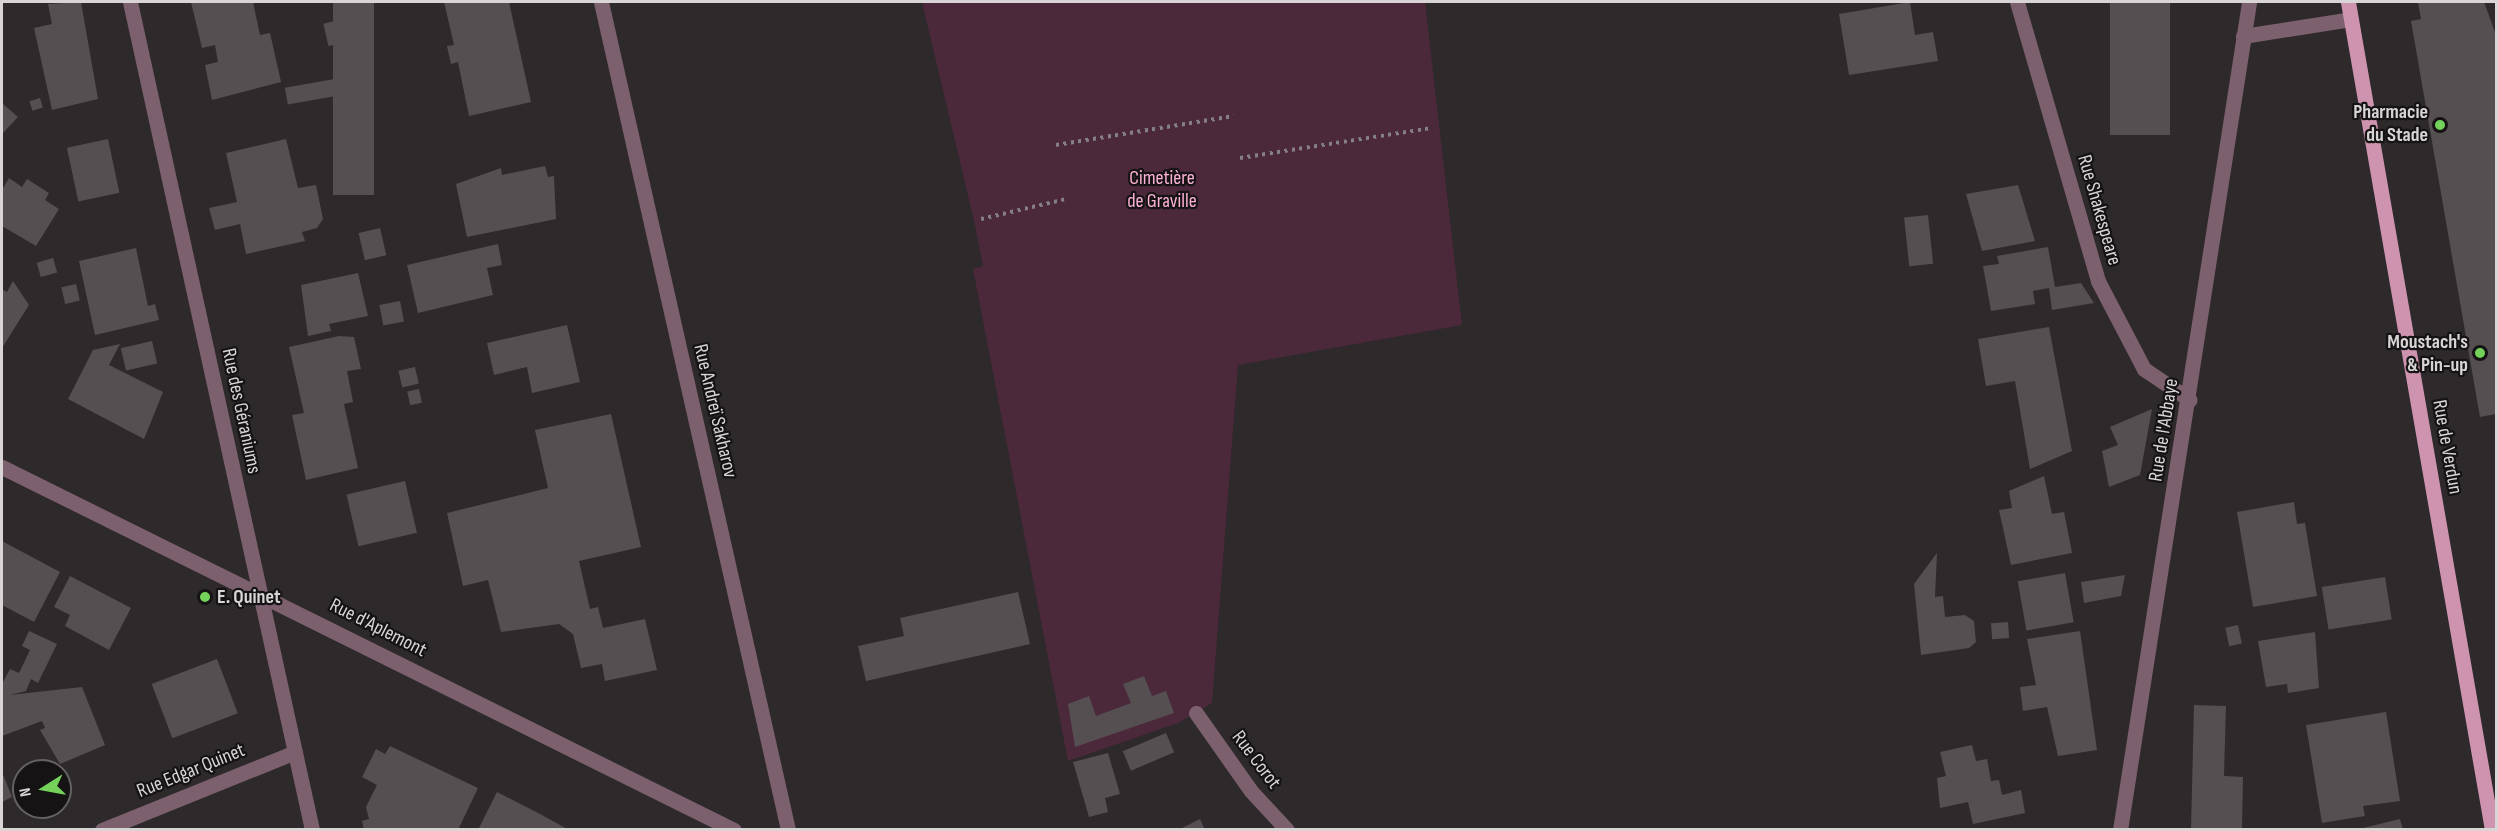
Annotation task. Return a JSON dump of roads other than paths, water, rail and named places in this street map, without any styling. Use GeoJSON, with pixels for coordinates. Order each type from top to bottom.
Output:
{"type":"FeatureCollection","features":[{"type":"Feature","properties":{"kind":"main road","name":"Rue de Verdun"},"geometry":{"type":"LineString","coordinates":[[2348,2],[2492,830]]}},
{"type":"Feature","properties":{"kind":"street","name":"Rue des Géraniums"},"geometry":{"type":"LineString","coordinates":[[129,2],[312,830]]}},
{"type":"Feature","properties":{"kind":"street","name":"Rue Andreï Sakharov"},"geometry":{"type":"LineString","coordinates":[[601,2],[788,830]]}},
{"type":"Feature","properties":{"kind":"street","name":"Rue Shakespeare"},"geometry":{"type":"LineString","coordinates":[[2017,2],[2098,281],[2144,369],[2190,400]]}},
{"type":"Feature","properties":{"kind":"street","name":"Rue de l'Abbaye"},"geometry":{"type":"LineString","coordinates":[[2120,830],[2190,400],[2249,2]]}},
{"type":"Feature","properties":{"kind":"street"},"geometry":{"type":"LineString","coordinates":[[2243,36],[2351,19]]}},
{"type":"Feature","properties":{"kind":"street","name":"Rue d'Aplemont"},"geometry":{"type":"LineString","coordinates":[[2,467],[259,591],[734,830]]}},
{"type":"Feature","properties":{"kind":"street","name":"Rue Corot"},"geometry":{"type":"LineString","coordinates":[[1196,713],[1251,791],[1287,830]]}},
{"type":"Feature","properties":{"kind":"street","name":"Rue Edgar Quinet"},"geometry":{"type":"LineString","coordinates":[[102,830],[295,752]]}},
{"type":"Feature","properties":{"kind":"street"},"geometry":{"type":"LineString","coordinates":[[2482,782],[2496,790]]}},
{"type":"Feature","properties":{"kind":"place","name":"Pharmacie du Stade"},"geometry":{"type":"Point","coordinates":[2440,125]}},
{"type":"Feature","properties":{"kind":"place","name":"Moustach's & Pin-up"},"geometry":{"type":"Point","coordinates":[2480,353]}},
{"type":"Feature","properties":{"kind":"place","name":"E. Quinet"},"geometry":{"type":"Point","coordinates":[205,597]}},
{"type":"Feature","properties":{"kind":"park label","name":"Cimetière de Graville"},"geometry":{"type":"Point","coordinates":[1162,190]}}]}
